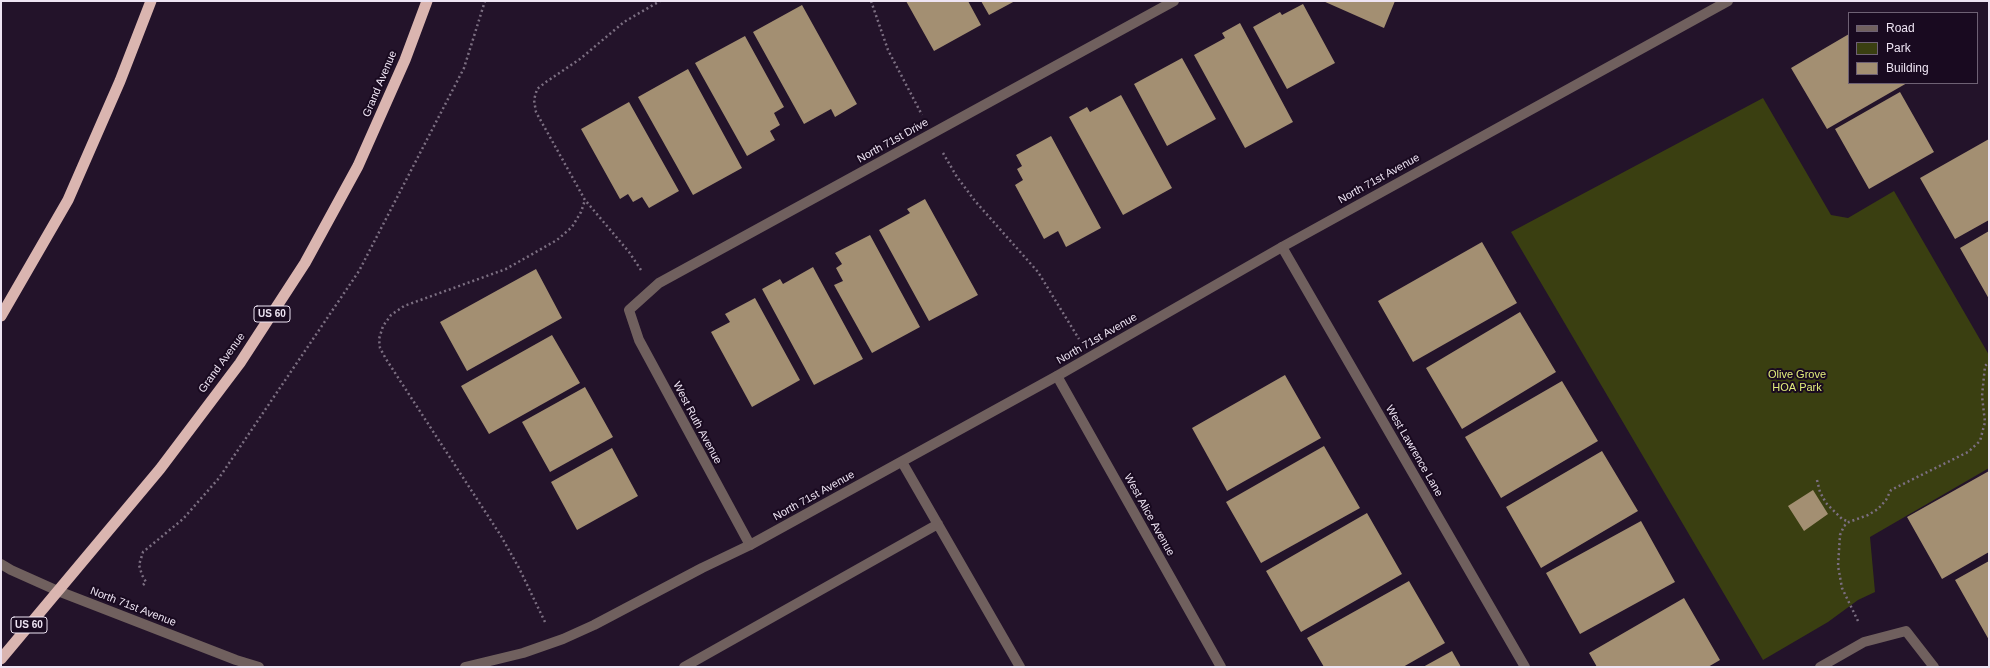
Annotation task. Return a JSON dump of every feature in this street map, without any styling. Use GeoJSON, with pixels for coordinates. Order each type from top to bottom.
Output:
{"type":"FeatureCollection","features":[{"type":"Feature","properties":{"kind":"highway"},"geometry":{"type":"LineString","coordinates":[[1,316],[68,200],[120,81],[151,1]]}},
{"type":"Feature","properties":{"kind":"highway","name":"Grand Avenue"},"geometry":{"type":"LineString","coordinates":[[1,659],[160,468],[240,363],[305,263],[358,166],[405,60],[426,1]]}},
{"type":"Feature","properties":{"kind":"street","name":"North 71st Drive"},"geometry":{"type":"LineString","coordinates":[[629,310],[653,288],[1174,1]]}},
{"type":"Feature","properties":{"kind":"street","name":"North 71st Avenue"},"geometry":{"type":"LineString","coordinates":[[465,667],[523,653],[555,642],[594,625],[702,568],[750,545],[1057,376],[1282,247],[1728,1]]}},
{"type":"Feature","properties":{"kind":"street","name":"West Lawrence Lane"},"geometry":{"type":"LineString","coordinates":[[1282,247],[1525,667]]}},
{"type":"Feature","properties":{"kind":"street","name":"West Ruth Avenue"},"geometry":{"type":"LineString","coordinates":[[629,310],[639,340],[750,545]]}},
{"type":"Feature","properties":{"kind":"street","name":"West Alice Avenue"},"geometry":{"type":"LineString","coordinates":[[1057,376],[1221,667]]}},
{"type":"Feature","properties":{"kind":"street"},"geometry":{"type":"LineString","coordinates":[[902,462],[1020,667]]}},
{"type":"Feature","properties":{"kind":"street"},"geometry":{"type":"LineString","coordinates":[[684,667],[938,524]]}},
{"type":"Feature","properties":{"kind":"street","name":"North 71st Avenue"},"geometry":{"type":"LineString","coordinates":[[1,564],[58,591],[236,660],[259,667]]}},
{"type":"Feature","properties":{"kind":"street"},"geometry":{"type":"LineString","coordinates":[[1820,667],[1864,642],[1906,631],[1934,667]]}},
{"type":"Feature","properties":{"kind":"path"},"geometry":{"type":"LineString","coordinates":[[144,586],[146,582],[139,565],[143,552],[183,519],[219,478],[359,271],[464,68],[485,1]]}},
{"type":"Feature","properties":{"kind":"path"},"geometry":{"type":"LineString","coordinates":[[653,288],[629,252],[585,200],[536,112],[534,100],[537,89],[580,59],[624,22],[660,1]]}},
{"type":"Feature","properties":{"kind":"path"},"geometry":{"type":"LineString","coordinates":[[871,1],[888,50],[957,177],[975,201],[1038,272],[1089,357]]}},
{"type":"Feature","properties":{"kind":"path"},"geometry":{"type":"LineString","coordinates":[[555,642],[525,580],[501,536],[386,359],[380,348],[379,339],[383,326],[391,315],[404,306],[506,269],[557,240],[572,228],[581,212],[585,200]]}},
{"type":"Feature","properties":{"kind":"path"},"geometry":{"type":"LineString","coordinates":[[1864,642],[1854,611],[1842,588],[1838,566],[1840,535],[1844,526],[1848,522],[1868,515],[1878,509],[1886,500],[1891,490],[1968,452],[1980,441],[1985,422],[1982,396],[1985,366],[1989,362]]}},
{"type":"Feature","properties":{"kind":"path"},"geometry":{"type":"LineString","coordinates":[[1817,480],[1820,492],[1826,504],[1848,522]]}},
{"type":"Feature","properties":{"kind":"green space","name":"Olive Grove HOA Park"},"geometry":{"type":"Polygon","coordinates":[[[1763,98],[1831,215],[1848,218],[1894,191],[1989,355],[1989,468],[1870,537],[1875,592],[1858,600],[1828,622],[1763,660],[1511,232],[1763,98]]]}},
{"type":"Feature","properties":{"kind":"building"},"geometry":{"type":"Polygon","coordinates":[[[906,1],[968,1],[981,25],[934,51],[906,1]]]}},
{"type":"Feature","properties":{"kind":"building"},"geometry":{"type":"Polygon","coordinates":[[[981,1],[1015,1],[989,15],[981,1]]]}},
{"type":"Feature","properties":{"kind":"building"},"geometry":{"type":"Polygon","coordinates":[[[1323,1],[1395,1],[1384,28],[1323,1]]]}},
{"type":"Feature","properties":{"kind":"building"},"geometry":{"type":"Polygon","coordinates":[[[1303,4],[1335,63],[1287,89],[1253,27],[1280,12],[1282,15],[1303,4]]]}},
{"type":"Feature","properties":{"kind":"building"},"geometry":{"type":"Polygon","coordinates":[[[802,5],[857,104],[835,117],[831,109],[804,124],[753,32],[802,5]]]}},
{"type":"Feature","properties":{"kind":"building"},"geometry":{"type":"Polygon","coordinates":[[[1240,23],[1293,122],[1245,148],[1194,55],[1225,38],[1222,33],[1240,23]]]}},
{"type":"Feature","properties":{"kind":"building"},"geometry":{"type":"Polygon","coordinates":[[[1848,35],[1848,84],[1905,84],[1827,129],[1791,68],[1848,35]]]}},
{"type":"Feature","properties":{"kind":"building"},"geometry":{"type":"Polygon","coordinates":[[[745,36],[784,107],[774,113],[780,125],[770,131],[775,140],[747,156],[695,63],[745,36]]]}},
{"type":"Feature","properties":{"kind":"building"},"geometry":{"type":"Polygon","coordinates":[[[1182,58],[1216,119],[1167,146],[1134,84],[1182,58]]]}},
{"type":"Feature","properties":{"kind":"building"},"geometry":{"type":"Polygon","coordinates":[[[688,69],[742,168],[693,195],[638,97],[688,69]]]}},
{"type":"Feature","properties":{"kind":"building"},"geometry":{"type":"Polygon","coordinates":[[[1900,92],[1934,152],[1869,189],[1835,129],[1900,92]]]}},
{"type":"Feature","properties":{"kind":"building"},"geometry":{"type":"Polygon","coordinates":[[[1121,95],[1172,188],[1123,215],[1069,117],[1087,107],[1090,112],[1121,95]]]}},
{"type":"Feature","properties":{"kind":"building"},"geometry":{"type":"Polygon","coordinates":[[[629,102],[679,191],[649,208],[642,197],[633,202],[628,194],[620,199],[581,129],[629,102]]]}},
{"type":"Feature","properties":{"kind":"building"},"geometry":{"type":"Polygon","coordinates":[[[1051,136],[1101,228],[1066,247],[1058,231],[1044,239],[1015,185],[1023,180],[1017,169],[1022,166],[1016,155],[1051,136]]]}},
{"type":"Feature","properties":{"kind":"building"},"geometry":{"type":"Polygon","coordinates":[[[1989,139],[1989,220],[1955,239],[1920,178],[1989,139]]]}},
{"type":"Feature","properties":{"kind":"building"},"geometry":{"type":"Polygon","coordinates":[[[925,199],[978,295],[929,321],[879,230],[910,213],[907,209],[925,199]]]}},
{"type":"Feature","properties":{"kind":"building"},"geometry":{"type":"Polygon","coordinates":[[[1989,231],[1989,299],[1960,248],[1989,231]]]}},
{"type":"Feature","properties":{"kind":"building"},"geometry":{"type":"Polygon","coordinates":[[[870,235],[920,327],[872,353],[834,285],[843,281],[836,268],[842,264],[835,253],[870,235]]]}},
{"type":"Feature","properties":{"kind":"building"},"geometry":{"type":"Polygon","coordinates":[[[1482,242],[1517,303],[1413,362],[1378,301],[1482,242]]]}},
{"type":"Feature","properties":{"kind":"building"},"geometry":{"type":"Polygon","coordinates":[[[813,267],[863,359],[814,385],[762,289],[780,279],[783,284],[813,267]]]}},
{"type":"Feature","properties":{"kind":"building"},"geometry":{"type":"Polygon","coordinates":[[[536,269],[562,318],[467,371],[440,322],[536,269]]]}},
{"type":"Feature","properties":{"kind":"building"},"geometry":{"type":"Polygon","coordinates":[[[755,298],[800,380],[752,407],[711,332],[730,322],[725,314],[755,298]]]}},
{"type":"Feature","properties":{"kind":"building"},"geometry":{"type":"Polygon","coordinates":[[[1520,312],[1556,372],[1462,429],[1426,368],[1520,312]]]}},
{"type":"Feature","properties":{"kind":"building"},"geometry":{"type":"Polygon","coordinates":[[[552,335],[580,383],[489,434],[461,386],[552,335]]]}},
{"type":"Feature","properties":{"kind":"building"},"geometry":{"type":"Polygon","coordinates":[[[1285,375],[1321,438],[1227,491],[1192,428],[1285,375]]]}},
{"type":"Feature","properties":{"kind":"building"},"geometry":{"type":"Polygon","coordinates":[[[1562,381],[1598,441],[1501,498],[1465,437],[1562,381]]]}},
{"type":"Feature","properties":{"kind":"building"},"geometry":{"type":"Polygon","coordinates":[[[585,387],[613,437],[550,472],[522,422],[585,387]]]}},
{"type":"Feature","properties":{"kind":"building"},"geometry":{"type":"Polygon","coordinates":[[[1324,446],[1360,508],[1261,563],[1226,502],[1324,446]]]}},
{"type":"Feature","properties":{"kind":"building"},"geometry":{"type":"Polygon","coordinates":[[[612,448],[638,496],[577,530],[551,482],[612,448]]]}},
{"type":"Feature","properties":{"kind":"building"},"geometry":{"type":"Polygon","coordinates":[[[1602,451],[1638,511],[1541,568],[1506,507],[1602,451]]]}},
{"type":"Feature","properties":{"kind":"building"},"geometry":{"type":"Polygon","coordinates":[[[1989,471],[1989,552],[1942,579],[1907,517],[1989,471]]]}},
{"type":"Feature","properties":{"kind":"building"},"geometry":{"type":"Polygon","coordinates":[[[1813,490],[1828,514],[1804,531],[1788,506],[1813,490]]]}},
{"type":"Feature","properties":{"kind":"building"},"geometry":{"type":"Polygon","coordinates":[[[1367,513],[1402,574],[1301,632],[1266,571],[1367,513]]]}},
{"type":"Feature","properties":{"kind":"building"},"geometry":{"type":"Polygon","coordinates":[[[1641,521],[1675,582],[1580,634],[1546,573],[1641,521]]]}},
{"type":"Feature","properties":{"kind":"building"},"geometry":{"type":"Polygon","coordinates":[[[1989,561],[1989,640],[1955,580],[1989,561]]]}},
{"type":"Feature","properties":{"kind":"building"},"geometry":{"type":"Polygon","coordinates":[[[1409,581],[1445,643],[1403,667],[1324,667],[1307,638],[1409,581]]]}},
{"type":"Feature","properties":{"kind":"building"},"geometry":{"type":"Polygon","coordinates":[[[1684,598],[1720,660],[1708,667],[1597,667],[1589,653],[1684,598]]]}},
{"type":"Feature","properties":{"kind":"building"},"geometry":{"type":"Polygon","coordinates":[[[1452,651],[1461,667],[1423,667],[1452,651]]]}}]}
